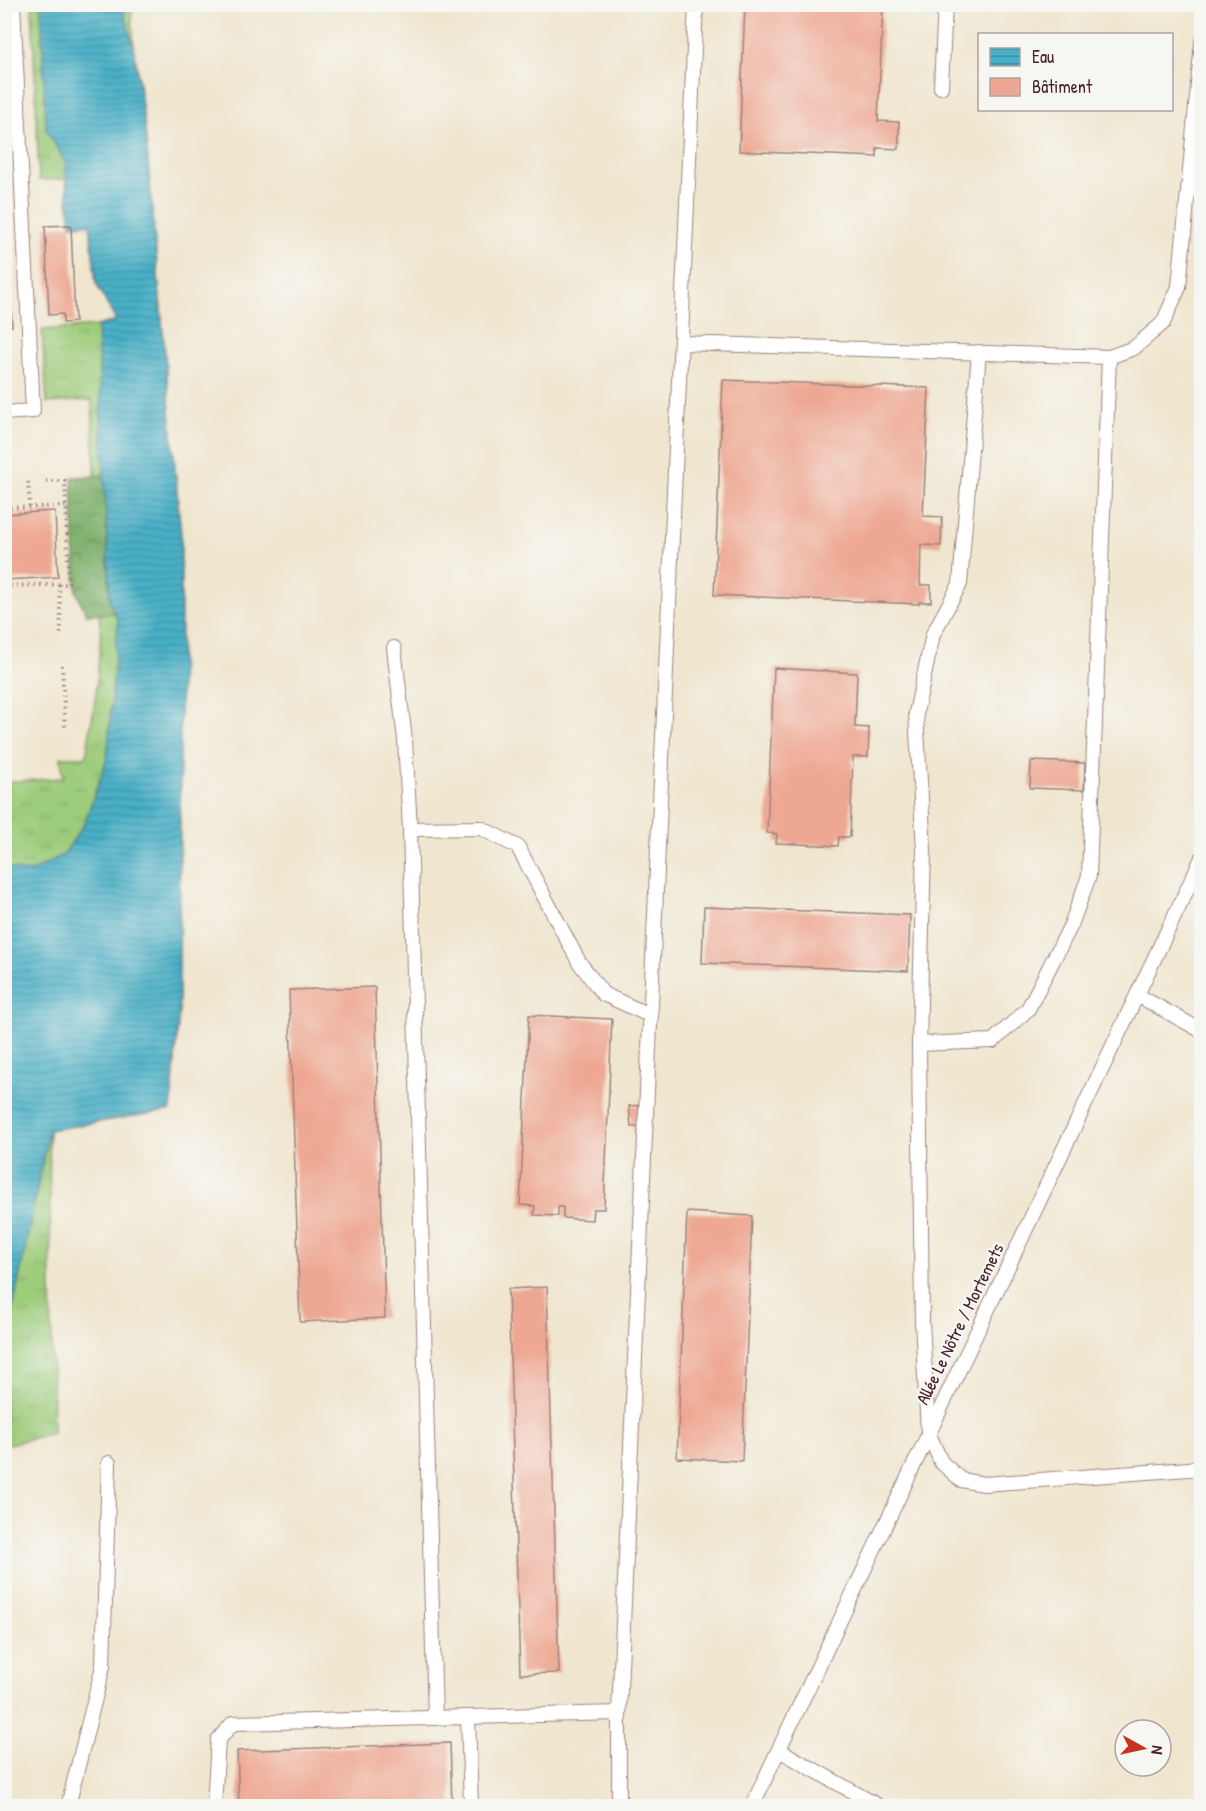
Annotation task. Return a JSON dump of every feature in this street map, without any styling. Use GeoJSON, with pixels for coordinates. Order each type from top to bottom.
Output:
{"type":"FeatureCollection","features":[{"type":"Feature","properties":{"kind":"lane"},"geometry":{"type":"LineString","coordinates":[[4,413],[33,411],[12,4]]}},
{"type":"Feature","properties":{"kind":"lane"},"geometry":{"type":"LineString","coordinates":[[619,1806],[619,1713],[696,4]]}},
{"type":"Feature","properties":{"kind":"lane"},"geometry":{"type":"LineString","coordinates":[[941,87],[945,4]]}},
{"type":"Feature","properties":{"kind":"lane"},"geometry":{"type":"LineString","coordinates":[[681,343],[1109,357],[1134,348],[1163,323],[1179,287],[1202,42]]}},
{"type":"Feature","properties":{"kind":"lane"},"geometry":{"type":"LineString","coordinates":[[979,352],[960,584],[933,634],[916,713],[924,850],[919,1044],[922,1321],[928,1432],[941,1462],[961,1480],[984,1484],[1202,1468]]}},
{"type":"Feature","properties":{"kind":"lane"},"geometry":{"type":"LineString","coordinates":[[919,1044],[993,1041],[1028,1010],[1071,925],[1089,876],[1109,357]]}},
{"type":"Feature","properties":{"kind":"lane"},"geometry":{"type":"LineString","coordinates":[[394,648],[405,740],[410,829],[435,1718]]}},
{"type":"Feature","properties":{"kind":"lane"},"geometry":{"type":"LineString","coordinates":[[410,829],[481,828],[518,848],[579,962],[603,994],[651,1016]]}},
{"type":"Feature","properties":{"kind":"lane","name":"Allée Le Nôtre / Mortemets"},"geometry":{"type":"LineString","coordinates":[[752,1806],[1202,858]]}},
{"type":"Feature","properties":{"kind":"lane"},"geometry":{"type":"LineString","coordinates":[[1137,994],[1202,1030]]}},
{"type":"Feature","properties":{"kind":"lane"},"geometry":{"type":"LineString","coordinates":[[68,1806],[103,1666],[110,1463]]}},
{"type":"Feature","properties":{"kind":"lane"},"geometry":{"type":"LineString","coordinates":[[214,1806],[218,1740],[233,1723],[619,1713]]}},
{"type":"Feature","properties":{"kind":"lane"},"geometry":{"type":"LineString","coordinates":[[468,1717],[471,1806]]}},
{"type":"Feature","properties":{"kind":"lane"},"geometry":{"type":"LineString","coordinates":[[779,1750],[878,1806]]}},
{"type":"Feature","properties":{"kind":"path"},"geometry":{"type":"LineString","coordinates":[[4,586],[69,584],[65,481],[46,481]]}},
{"type":"Feature","properties":{"kind":"path"},"geometry":{"type":"LineString","coordinates":[[28,482],[30,507]]}},
{"type":"Feature","properties":{"kind":"path"},"geometry":{"type":"LineString","coordinates":[[4,508],[66,506]]}},
{"type":"Feature","properties":{"kind":"path"},"geometry":{"type":"LineString","coordinates":[[59,584],[61,636]]}},
{"type":"Feature","properties":{"kind":"path"},"geometry":{"type":"LineString","coordinates":[[62,664],[65,727]]}},
{"type":"Feature","properties":{"kind":"green space"},"geometry":{"type":"Polygon","coordinates":[[[32,5],[131,5],[134,48],[145,129],[181,536],[179,1010],[171,1110],[49,1130],[53,1433],[5,1445],[5,782],[63,778],[61,757],[86,757],[95,701],[101,634],[99,614],[114,612],[104,476],[95,476],[92,400],[47,403],[42,330],[97,326],[116,321],[96,283],[90,224],[71,225],[66,179],[39,180],[32,5]]]}},
{"type":"Feature","properties":{"kind":"green space"},"geometry":{"type":"Polygon","coordinates":[[[104,476],[110,601],[115,613],[86,614],[76,591],[72,477],[104,476]]]}},
{"type":"Feature","properties":{"kind":"water"},"geometry":{"type":"Polygon","coordinates":[[[41,5],[122,5],[134,48],[145,129],[181,536],[179,1010],[171,1110],[49,1130],[9,1328],[5,1360],[5,868],[31,872],[64,854],[84,824],[107,758],[118,621],[110,601],[97,326],[116,321],[96,283],[90,224],[71,225],[65,162],[46,129],[41,5]]]}},
{"type":"Feature","properties":{"kind":"building"},"geometry":{"type":"Polygon","coordinates":[[[745,4],[883,4],[878,121],[899,122],[899,149],[877,148],[877,157],[739,151],[745,4]]]}},
{"type":"Feature","properties":{"kind":"building"},"geometry":{"type":"Polygon","coordinates":[[[4,204],[6,204],[12,326],[4,327],[4,204]]]}},
{"type":"Feature","properties":{"kind":"building"},"geometry":{"type":"Polygon","coordinates":[[[71,225],[75,322],[63,323],[63,314],[49,315],[45,226],[71,225]]]}},
{"type":"Feature","properties":{"kind":"building"},"geometry":{"type":"Polygon","coordinates":[[[723,380],[929,388],[923,516],[942,517],[941,546],[921,545],[920,585],[931,585],[931,602],[919,602],[919,604],[714,595],[723,380]]]}},
{"type":"Feature","properties":{"kind":"building"},"geometry":{"type":"Polygon","coordinates":[[[55,511],[58,577],[4,580],[4,514],[55,511]]]}},
{"type":"Feature","properties":{"kind":"building"},"geometry":{"type":"Polygon","coordinates":[[[774,668],[857,673],[855,727],[869,728],[868,757],[853,757],[850,837],[839,837],[838,846],[776,843],[777,834],[767,833],[774,668]]]}},
{"type":"Feature","properties":{"kind":"building"},"geometry":{"type":"Polygon","coordinates":[[[1031,761],[1085,763],[1084,790],[1030,788],[1031,761]]]}},
{"type":"Feature","properties":{"kind":"building"},"geometry":{"type":"Polygon","coordinates":[[[704,907],[910,915],[908,971],[702,963],[704,907]]]}},
{"type":"Feature","properties":{"kind":"building"},"geometry":{"type":"Polygon","coordinates":[[[375,987],[385,1318],[300,1322],[289,990],[375,987]]]}},
{"type":"Feature","properties":{"kind":"building"},"geometry":{"type":"Polygon","coordinates":[[[529,1015],[612,1019],[604,1209],[593,1209],[592,1220],[563,1218],[563,1207],[558,1207],[558,1216],[534,1215],[535,1206],[520,1205],[529,1015]]]}},
{"type":"Feature","properties":{"kind":"building"},"geometry":{"type":"Polygon","coordinates":[[[641,1105],[642,1126],[631,1127],[629,1106],[641,1105]]]}},
{"type":"Feature","properties":{"kind":"building"},"geometry":{"type":"Polygon","coordinates":[[[687,1212],[752,1216],[742,1461],[677,1458],[687,1212]]]}},
{"type":"Feature","properties":{"kind":"building"},"geometry":{"type":"Polygon","coordinates":[[[547,1287],[559,1673],[520,1674],[508,1289],[547,1287]]]}},
{"type":"Feature","properties":{"kind":"building"},"geometry":{"type":"Polygon","coordinates":[[[450,1743],[452,1806],[239,1806],[237,1751],[450,1743]]]}}]}
